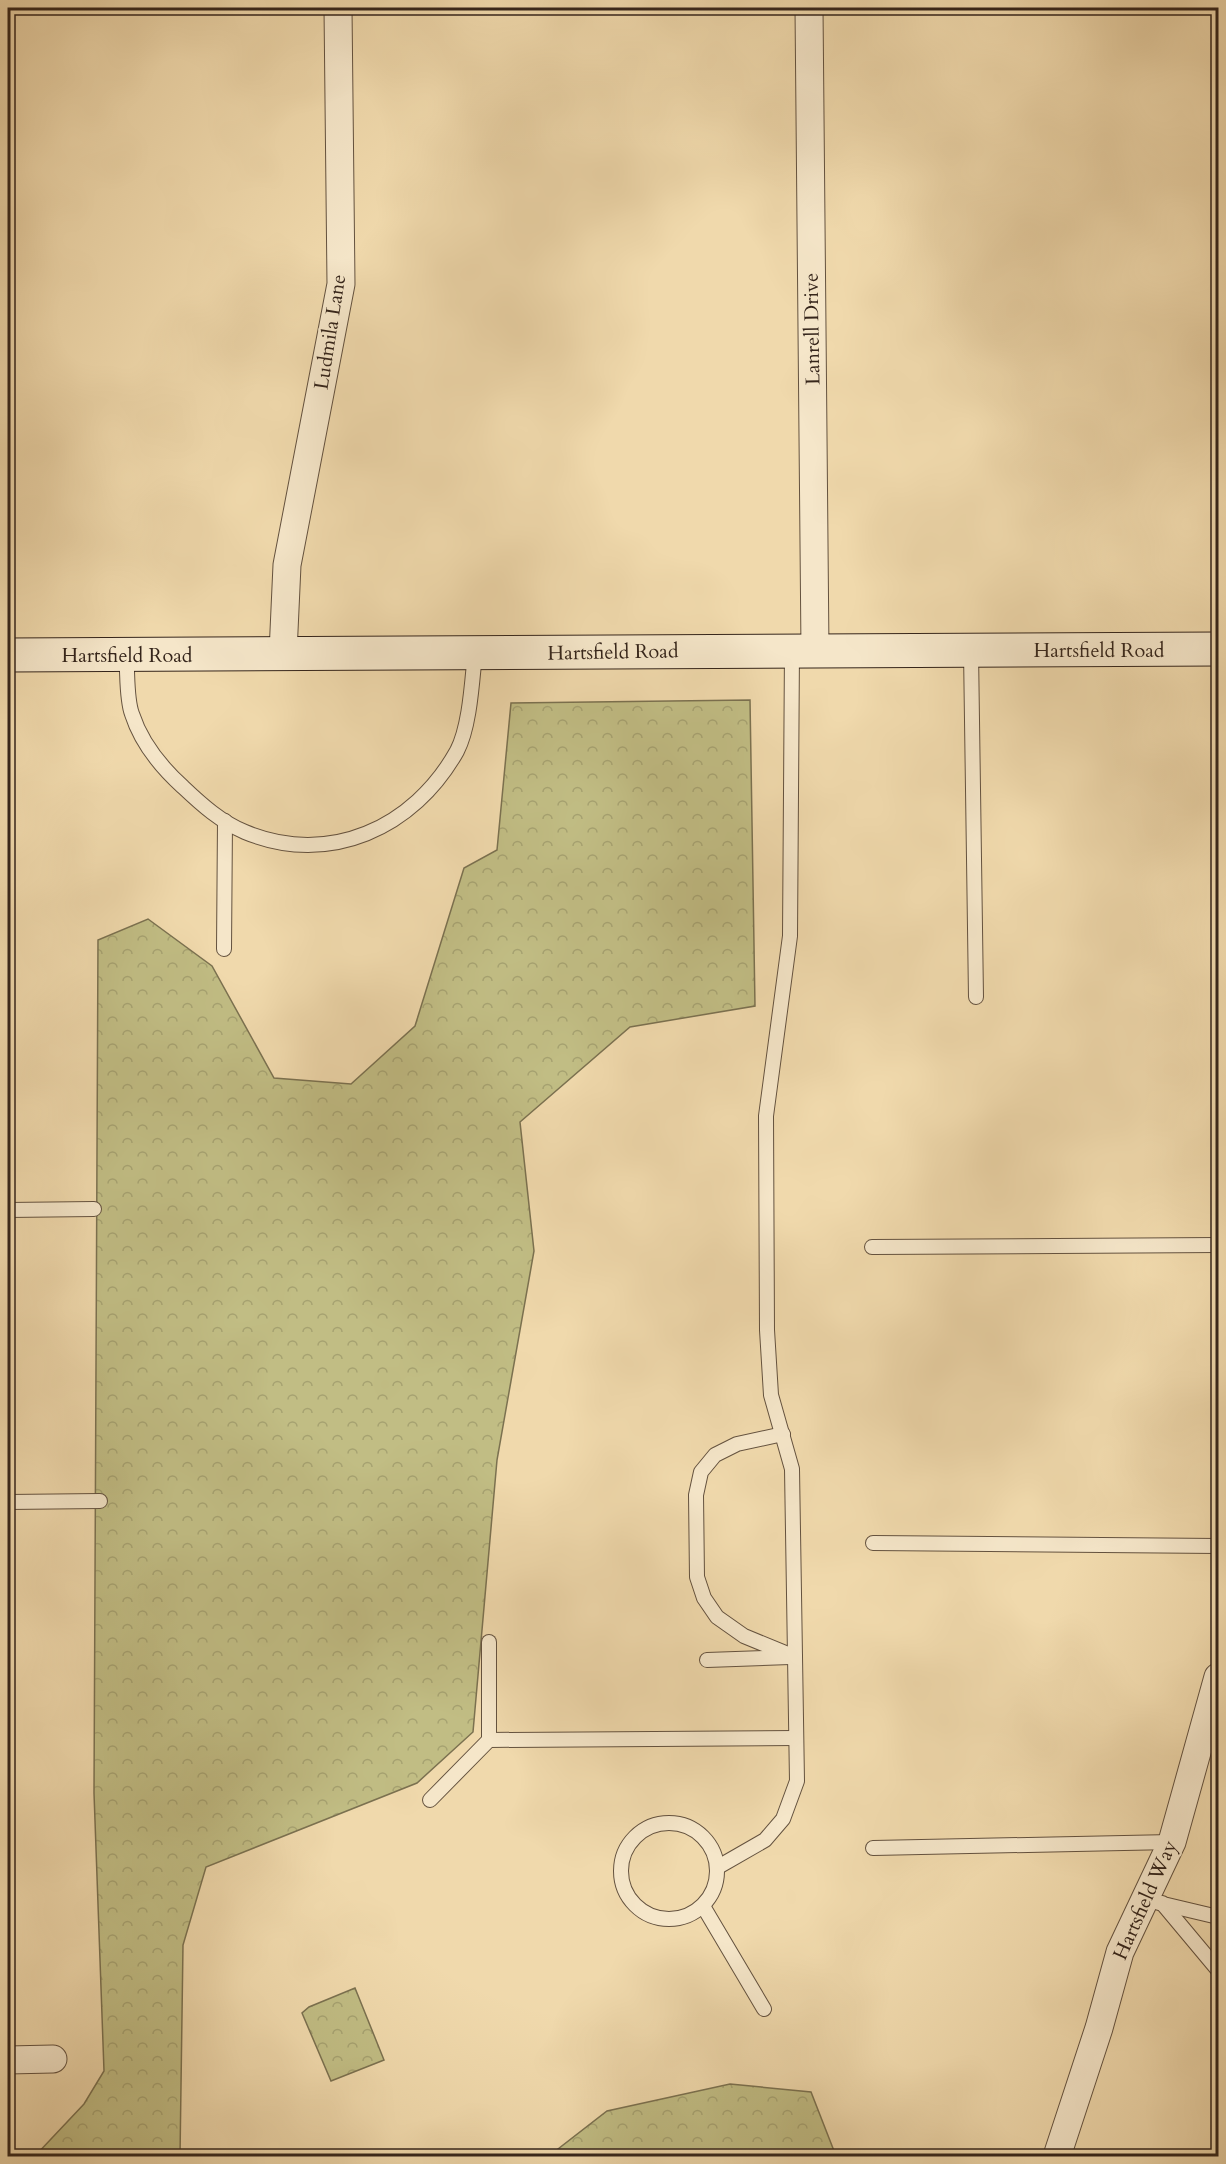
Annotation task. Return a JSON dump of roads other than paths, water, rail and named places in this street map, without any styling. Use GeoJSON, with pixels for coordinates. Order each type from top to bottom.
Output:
{"type":"FeatureCollection","features":[{"type":"Feature","properties":{"kind":"street","name":"Ludmila Lane"},"geometry":{"type":"LineString","coordinates":[[283,653],[287,565],[341,284],[338,8]]}},
{"type":"Feature","properties":{"kind":"street","name":"Lanrell Drive"},"geometry":{"type":"LineString","coordinates":[[803,650],[809,8]]}},
{"type":"Feature","properties":{"kind":"street","name":"Hartsfield Road"},"geometry":{"type":"LineString","coordinates":[[8,655],[1218,649]]}},
{"type":"Feature","properties":{"kind":"street","name":"Hartsfield Way"},"geometry":{"type":"LineString","coordinates":[[1057,2157],[1099,2028],[1120,1952],[1154,1901],[1217,1689]]}},
{"type":"Feature","properties":{"kind":"street"},"geometry":{"type":"LineString","coordinates":[[8,2060],[53,2059]]}},
{"type":"Feature","properties":{"kind":"lane"},"geometry":{"type":"LineString","coordinates":[[718,1868],[765,1840],[783,1819],[797,1781],[792,1468],[771,1395],[766,1330],[766,1116],[790,936],[803,650]]}},
{"type":"Feature","properties":{"kind":"lane"},"geometry":{"type":"LineString","coordinates":[[971,650],[976,996]]}},
{"type":"Feature","properties":{"kind":"lane"},"geometry":{"type":"LineString","coordinates":[[126,655],[131,712],[143,740],[174,779],[208,811],[244,832],[271,841],[304,846],[345,841],[371,833],[402,815],[429,791],[458,749],[468,713],[475,653]]}},
{"type":"Feature","properties":{"kind":"lane"},"geometry":{"type":"LineString","coordinates":[[224,950],[225,821]]}},
{"type":"Feature","properties":{"kind":"lane"},"geometry":{"type":"LineString","coordinates":[[8,1210],[94,1209]]}},
{"type":"Feature","properties":{"kind":"lane"},"geometry":{"type":"LineString","coordinates":[[872,1247],[1218,1245]]}},
{"type":"Feature","properties":{"kind":"lane"},"geometry":{"type":"LineString","coordinates":[[783,1434],[737,1444],[715,1455],[701,1472],[696,1495],[697,1576],[704,1598],[717,1617],[744,1636],[795,1657]]}},
{"type":"Feature","properties":{"kind":"lane"},"geometry":{"type":"LineString","coordinates":[[8,1502],[100,1501]]}},
{"type":"Feature","properties":{"kind":"lane"},"geometry":{"type":"LineString","coordinates":[[873,1543],[1218,1546]]}},
{"type":"Feature","properties":{"kind":"lane"},"geometry":{"type":"LineString","coordinates":[[430,1800],[489,1740],[489,1642]]}},
{"type":"Feature","properties":{"kind":"lane"},"geometry":{"type":"LineString","coordinates":[[707,1660],[795,1657]]}},
{"type":"Feature","properties":{"kind":"lane"},"geometry":{"type":"LineString","coordinates":[[489,1740],[796,1738]]}},
{"type":"Feature","properties":{"kind":"lane"},"geometry":{"type":"LineString","coordinates":[[674,1823],[691,1827],[705,1837],[714,1851],[718,1868],[717,1883],[710,1899],[703,1906],[683,1918],[666,1920],[650,1916],[636,1907],[626,1893],[621,1877],[622,1859],[629,1844],[641,1832],[656,1824],[674,1823]]}},
{"type":"Feature","properties":{"kind":"lane"},"geometry":{"type":"LineString","coordinates":[[873,1848],[1172,1842]]}},
{"type":"Feature","properties":{"kind":"lane"},"geometry":{"type":"LineString","coordinates":[[1154,1901],[1218,1917]]}},
{"type":"Feature","properties":{"kind":"lane"},"geometry":{"type":"LineString","coordinates":[[1154,1901],[1218,1970]]}},
{"type":"Feature","properties":{"kind":"lane"},"geometry":{"type":"LineString","coordinates":[[703,1906],[764,2009]]}}]}
